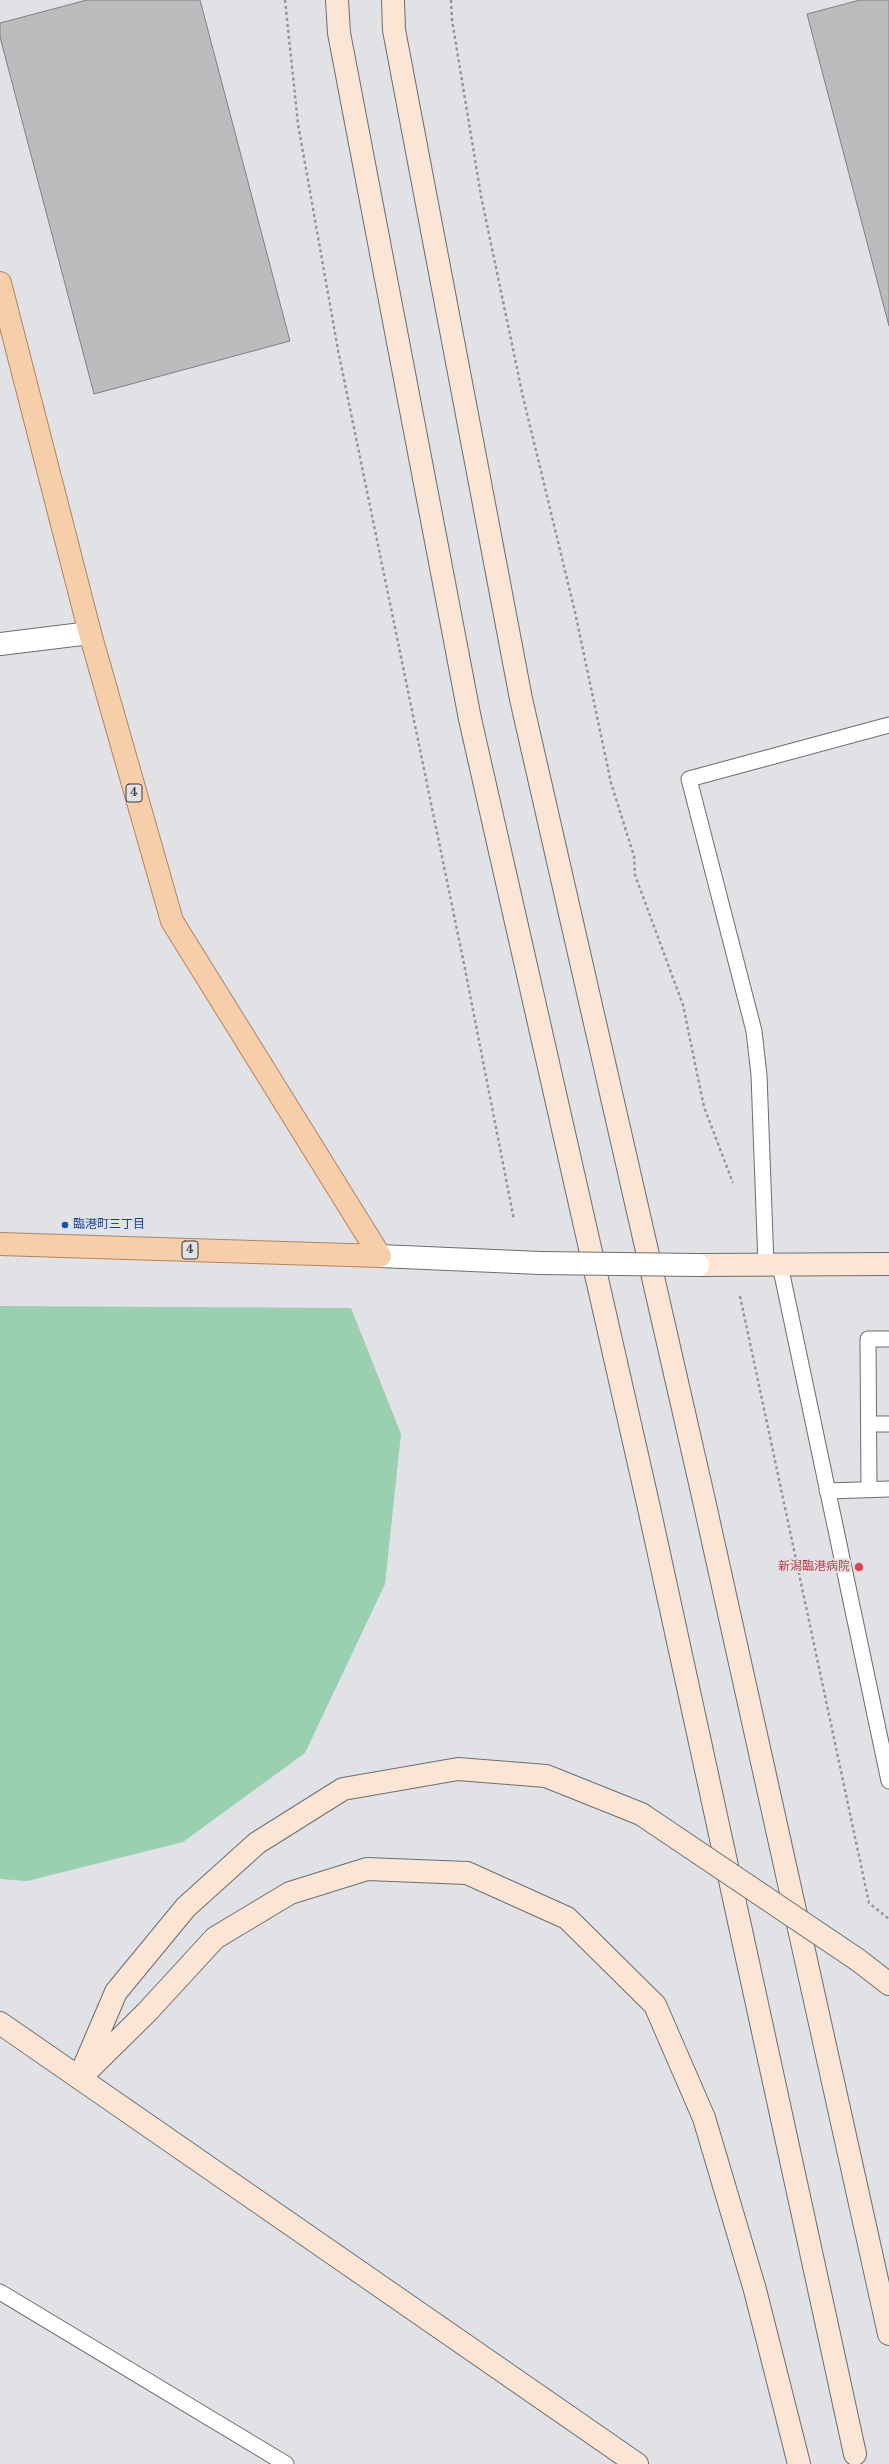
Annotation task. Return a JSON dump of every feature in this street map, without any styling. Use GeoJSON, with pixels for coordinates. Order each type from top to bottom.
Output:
{"type":"FeatureCollection","features":[{"type":"Feature","properties":{"kind":"main road","name":"4"},"geometry":{"type":"LineString","coordinates":[[0,283],[90,633],[172,921],[380,1256]]}},
{"type":"Feature","properties":{"kind":"main road","name":"4"},"geometry":{"type":"LineString","coordinates":[[0,1244],[380,1256]]}},
{"type":"Feature","properties":{"kind":"street"},"geometry":{"type":"LineString","coordinates":[[338,0],[338,33],[470,719],[647,1500],[855,2454]]}},
{"type":"Feature","properties":{"kind":"street"},"geometry":{"type":"LineString","coordinates":[[393,0],[394,30],[521,700],[703,1496],[889,2334]]}},
{"type":"Feature","properties":{"kind":"street"},"geometry":{"type":"LineString","coordinates":[[0,644],[90,633]]}},
{"type":"Feature","properties":{"kind":"street"},"geometry":{"type":"LineString","coordinates":[[380,1256],[540,1263],[698,1265],[889,1264]]}},
{"type":"Feature","properties":{"kind":"street"},"geometry":{"type":"LineString","coordinates":[[80,2078],[116,1992],[186,1907],[257,1843],[342,1790],[458,1769],[546,1776],[641,1814],[858,1960],[889,1984]]}},
{"type":"Feature","properties":{"kind":"street"},"geometry":{"type":"LineString","coordinates":[[80,2078],[148,2012],[215,1938],[290,1893],[368,1869],[467,1873],[567,1918],[655,2006],[704,2118],[755,2290],[799,2464]]}},
{"type":"Feature","properties":{"kind":"street"},"geometry":{"type":"LineString","coordinates":[[0,2023],[637,2464]]}},
{"type":"Feature","properties":{"kind":"lane"},"geometry":{"type":"LineString","coordinates":[[889,725],[689,779],[754,1031],[759,1076],[773,1265],[827,1490],[889,1781]]}},
{"type":"Feature","properties":{"kind":"lane"},"geometry":{"type":"LineString","coordinates":[[869,1490],[868,1339],[889,1339]]}},
{"type":"Feature","properties":{"kind":"lane"},"geometry":{"type":"LineString","coordinates":[[869,1424],[889,1424]]}},
{"type":"Feature","properties":{"kind":"lane"},"geometry":{"type":"LineString","coordinates":[[827,1490],[889,1489]]}},
{"type":"Feature","properties":{"kind":"lane"},"geometry":{"type":"LineString","coordinates":[[0,2292],[286,2464]]}},
{"type":"Feature","properties":{"kind":"path"},"geometry":{"type":"LineString","coordinates":[[285,0],[298,124],[338,350],[464,964],[514,1220]]}},
{"type":"Feature","properties":{"kind":"path"},"geometry":{"type":"LineString","coordinates":[[451,0],[452,20],[481,196],[523,397],[575,612],[611,783],[634,856],[635,875],[684,1005],[704,1107],[734,1185]]}},
{"type":"Feature","properties":{"kind":"path"},"geometry":{"type":"LineString","coordinates":[[739,1292],[869,1903],[889,1919]]}},
{"type":"Feature","properties":{"kind":"green space"},"geometry":{"type":"Polygon","coordinates":[[[0,1306],[351,1308],[401,1434],[385,1584],[305,1753],[183,1842],[27,1881],[0,1879],[0,1306]]]}},
{"type":"Feature","properties":{"kind":"building"},"geometry":{"type":"Polygon","coordinates":[[[87,0],[200,0],[290,341],[94,394],[0,37],[0,23],[87,0]]]}},
{"type":"Feature","properties":{"kind":"building"},"geometry":{"type":"Polygon","coordinates":[[[860,0],[889,0],[889,326],[807,14],[860,0]]]}},
{"type":"Feature","properties":{"kind":"place","name":"臨港町三丁目"},"geometry":{"type":"Point","coordinates":[65,1225]}},
{"type":"Feature","properties":{"kind":"place","name":"新潟臨港病院"},"geometry":{"type":"Point","coordinates":[859,1567]}}]}
